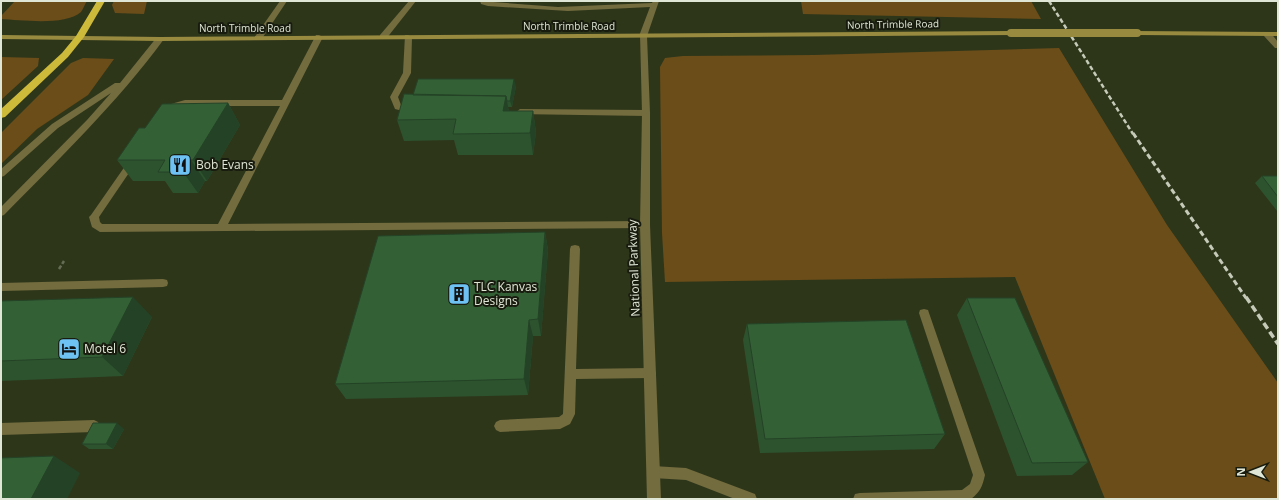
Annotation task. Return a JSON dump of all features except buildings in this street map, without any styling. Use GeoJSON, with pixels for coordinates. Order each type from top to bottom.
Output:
{"type":"FeatureCollection","features":[{"type":"Feature","properties":{"kind":"highway"},"geometry":{"type":"LineString","coordinates":[[1,116],[65,55],[80,37],[101,1]]}},
{"type":"Feature","properties":{"kind":"main road","name":"North Trimble Road"},"geometry":{"type":"LineString","coordinates":[[1,37],[258,38],[1011,33],[1278,34]]}},
{"type":"Feature","properties":{"kind":"street"},"geometry":{"type":"LineString","coordinates":[[258,38],[284,1]]}},
{"type":"Feature","properties":{"kind":"street"},"geometry":{"type":"LineString","coordinates":[[382,37],[413,1]]}},
{"type":"Feature","properties":{"kind":"street"},"geometry":{"type":"LineString","coordinates":[[483,1],[483,3],[488,4],[567,9],[655,3],[643,36]]}},
{"type":"Feature","properties":{"kind":"street"},"geometry":{"type":"LineString","coordinates":[[1267,34],[1278,46]]}},
{"type":"Feature","properties":{"kind":"street","name":"National Parkway"},"geometry":{"type":"LineString","coordinates":[[643,36],[646,113],[645,225],[654,499]]}},
{"type":"Feature","properties":{"kind":"street"},"geometry":{"type":"LineString","coordinates":[[221,228],[319,37]]}},
{"type":"Feature","properties":{"kind":"street"},"geometry":{"type":"LineString","coordinates":[[408,37],[408,69],[405,80],[394,97],[398,107],[421,112]]}},
{"type":"Feature","properties":{"kind":"street"},"geometry":{"type":"LineString","coordinates":[[1,214],[90,122],[128,79],[160,38]]}},
{"type":"Feature","properties":{"kind":"street"},"geometry":{"type":"LineString","coordinates":[[1,174],[55,126],[128,79]]}},
{"type":"Feature","properties":{"kind":"street"},"geometry":{"type":"LineString","coordinates":[[168,110],[175,106],[185,104],[284,103]]}},
{"type":"Feature","properties":{"kind":"street"},"geometry":{"type":"LineString","coordinates":[[514,112],[646,113]]}},
{"type":"Feature","properties":{"kind":"street"},"geometry":{"type":"LineString","coordinates":[[137,154],[94,217],[95,224],[100,228],[645,225]]}},
{"type":"Feature","properties":{"kind":"street"},"geometry":{"type":"LineString","coordinates":[[500,426],[560,423],[566,420],[569,414],[575,249]]}},
{"type":"Feature","properties":{"kind":"street"},"geometry":{"type":"LineString","coordinates":[[1,287],[163,283]]}},
{"type":"Feature","properties":{"kind":"street"},"geometry":{"type":"LineString","coordinates":[[860,499],[964,496],[975,488],[979,475],[924,313]]}},
{"type":"Feature","properties":{"kind":"street"},"geometry":{"type":"LineString","coordinates":[[570,374],[650,373]]}},
{"type":"Feature","properties":{"kind":"street"},"geometry":{"type":"LineString","coordinates":[[1,429],[94,426]]}},
{"type":"Feature","properties":{"kind":"street"},"geometry":{"type":"LineString","coordinates":[[653,472],[686,474],[750,499]]}},
{"type":"Feature","properties":{"kind":"shaded area"},"geometry":{"type":"Polygon","coordinates":[[[15,1],[87,1],[81,12],[65,19],[54,21],[31,21],[1,19],[1,16],[15,1]]]}},
{"type":"Feature","properties":{"kind":"shaded area"},"geometry":{"type":"Polygon","coordinates":[[[114,1],[147,1],[144,14],[115,13],[112,5],[114,1]]]}},
{"type":"Feature","properties":{"kind":"shaded area"},"geometry":{"type":"Polygon","coordinates":[[[801,1],[1031,1],[1041,19],[803,14],[801,1]]]}},
{"type":"Feature","properties":{"kind":"shaded area"},"geometry":{"type":"Polygon","coordinates":[[[1059,48],[1167,225],[1278,383],[1278,499],[1105,499],[1015,277],[665,282],[662,233],[660,67],[665,58],[683,56],[814,55],[1059,48]]]}},
{"type":"Feature","properties":{"kind":"shaded area"},"geometry":{"type":"Polygon","coordinates":[[[1,57],[39,58],[38,66],[1,100],[1,57]]]}},
{"type":"Feature","properties":{"kind":"shaded area"},"geometry":{"type":"Polygon","coordinates":[[[83,58],[114,59],[88,95],[37,129],[1,164],[1,133],[71,63],[83,58]]]}},
{"type":"Feature","properties":{"kind":"railway"},"geometry":{"type":"LineString","coordinates":[[1049,1],[1133,134]]}},
{"type":"Feature","properties":{"kind":"railway"},"geometry":{"type":"LineString","coordinates":[[1133,133],[1246,298]]}},
{"type":"Feature","properties":{"kind":"railway"},"geometry":{"type":"LineString","coordinates":[[1246,297],[1278,344]]}},
{"type":"Feature","properties":{"kind":"place","name":"Bob Evans"},"geometry":{"type":"Point","coordinates":[180,165]}},
{"type":"Feature","properties":{"kind":"place","name":"TLC Kanvas Designs"},"geometry":{"type":"Point","coordinates":[459,294]}},
{"type":"Feature","properties":{"kind":"place","name":"Motel 6"},"geometry":{"type":"Point","coordinates":[69,349]}}]}
